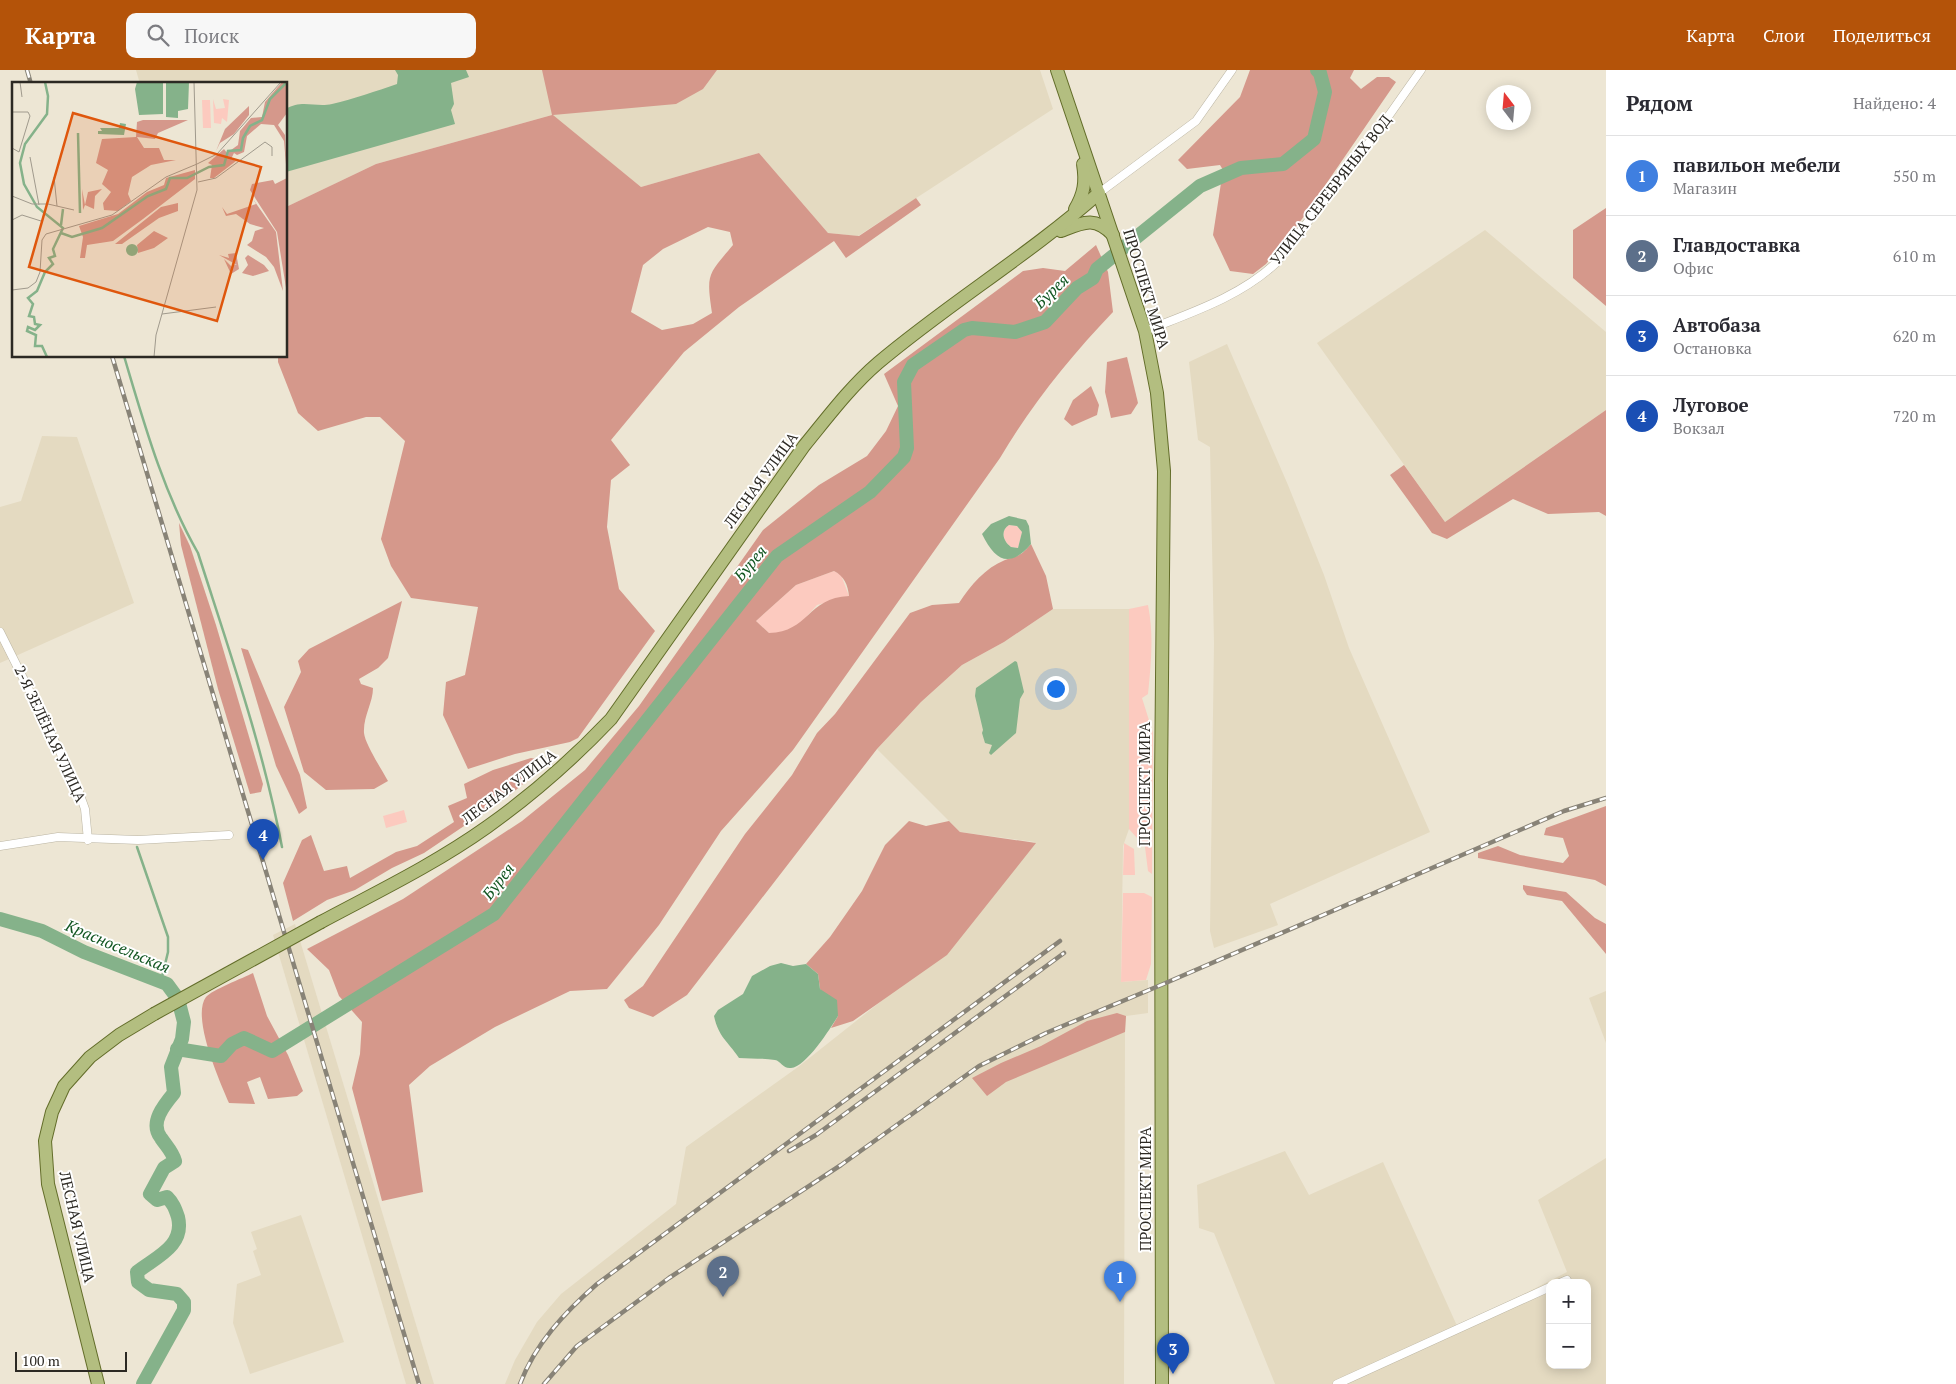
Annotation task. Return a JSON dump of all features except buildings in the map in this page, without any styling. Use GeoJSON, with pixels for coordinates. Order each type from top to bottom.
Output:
{"type":"FeatureCollection","features":[{"type":"Feature","properties":{"kind":"main road"},"geometry":{"type":"LineString","coordinates":[[1057,70],[1076,127],[1085,185],[1082,197],[1068,221]]}},
{"type":"Feature","properties":{"kind":"main road","name":"ПРОСПЕКТ МИРА"},"geometry":{"type":"LineString","coordinates":[[1076,127],[1145,331],[1157,394],[1164,470],[1161,782],[1162,1384]]}},
{"type":"Feature","properties":{"kind":"main road","name":"ЛЕСНАЯ УЛИЦА"},"geometry":{"type":"LineString","coordinates":[[98,1384],[48,1184],[45,1141],[52,1112],[64,1086],[90,1057],[119,1035],[427,864],[485,828],[540,786],[580,752],[611,720],[804,446],[876,364],[1068,221],[1099,194]]}},
{"type":"Feature","properties":{"kind":"main road"},"geometry":{"type":"LineString","coordinates":[[1047,236],[1080,224],[1094,222],[1105,227],[1115,239]]}},
{"type":"Feature","properties":{"kind":"street"},"geometry":{"type":"LineString","coordinates":[[1099,194],[1196,121],[1232,70]]}},
{"type":"Feature","properties":{"kind":"street","name":"УЛИЦА СЕРЕБРЯНЫХ ВОД"},"geometry":{"type":"LineString","coordinates":[[1145,331],[1235,292],[1269,270],[1316,213],[1421,70]]}},
{"type":"Feature","properties":{"kind":"street","name":"2-Я ЗЕЛЁНАЯ УЛИЦА"},"geometry":{"type":"LineString","coordinates":[[0,632],[76,784],[85,809],[88,840]]}},
{"type":"Feature","properties":{"kind":"street"},"geometry":{"type":"LineString","coordinates":[[0,846],[58,837],[88,840],[144,840],[229,835]]}},
{"type":"Feature","properties":{"kind":"street"},"geometry":{"type":"LineString","coordinates":[[1337,1384],[1546,1289]]}},
{"type":"Feature","properties":{"kind":"shaded area"},"geometry":{"type":"Polygon","coordinates":[[[136,70],[1040,70],[1053,109],[858,236],[828,233],[759,153],[641,187],[552,115],[376,164],[288,206],[288,82],[139,82],[136,70]]]}},
{"type":"Feature","properties":{"kind":"shaded area"},"geometry":{"type":"Polygon","coordinates":[[[395,70],[466,70],[469,77],[451,83],[454,104],[451,110],[455,124],[288,171],[288,108],[303,104],[326,105],[357,97],[397,84],[398,75],[395,70]]]}},
{"type":"Feature","properties":{"kind":"shaded area"},"geometry":{"type":"Polygon","coordinates":[[[542,70],[717,70],[703,89],[676,104],[553,115],[641,187],[759,153],[828,233],[859,236],[916,198],[921,205],[846,258],[834,241],[739,307],[684,352],[611,440],[630,465],[611,480],[607,527],[619,589],[655,631],[578,738],[570,742],[515,754],[468,769],[443,715],[446,682],[465,675],[478,607],[411,598],[391,566],[381,539],[405,441],[380,417],[366,417],[318,431],[298,413],[278,362],[278,358],[288,358],[288,206],[376,164],[552,115],[542,70]],[[708,227],[663,249],[643,265],[631,312],[662,330],[693,324],[712,313],[709,290],[711,275],[733,245],[730,232],[708,227]]]}},
{"type":"Feature","properties":{"kind":"shaded area"},"geometry":{"type":"Polygon","coordinates":[[[1250,70],[1354,70],[1350,78],[1361,89],[1377,77],[1389,77],[1396,82],[1302,219],[1266,264],[1253,274],[1230,271],[1213,235],[1223,170],[1220,165],[1187,169],[1178,160],[1240,97],[1250,70]]]}},
{"type":"Feature","properties":{"kind":"shaded area"},"geometry":{"type":"Polygon","coordinates":[[[1606,208],[1606,306],[1573,278],[1573,230],[1606,208]]]}},
{"type":"Feature","properties":{"kind":"shaded area"},"geometry":{"type":"Polygon","coordinates":[[[1485,230],[1606,332],[1606,410],[1445,522],[1317,343],[1485,230]]]}},
{"type":"Feature","properties":{"kind":"shaded area"},"geometry":{"type":"Polygon","coordinates":[[[1096,245],[1108,272],[1113,312],[1082,346],[1038,400],[1000,458],[793,750],[721,831],[659,925],[607,989],[570,991],[495,1027],[430,1066],[409,1085],[423,1192],[382,1201],[352,1088],[360,1054],[362,1022],[339,996],[329,970],[307,949],[403,899],[522,821],[585,770],[639,706],[763,530],[819,485],[867,456],[886,431],[898,406],[884,374],[1023,271],[1043,268],[1065,271],[1096,245]],[[834,571],[796,585],[756,621],[769,633],[782,631],[801,621],[824,602],[849,596],[845,581],[834,571]]]}},
{"type":"Feature","properties":{"kind":"shaded area"},"geometry":{"type":"Polygon","coordinates":[[[1227,344],[1288,485],[1324,575],[1349,648],[1430,832],[1270,904],[1278,925],[1214,948],[1210,931],[1214,643],[1210,447],[1198,440],[1189,362],[1227,344]]]}},
{"type":"Feature","properties":{"kind":"shaded area"},"geometry":{"type":"Polygon","coordinates":[[[1127,357],[1138,403],[1131,414],[1111,418],[1105,392],[1107,362],[1127,357]]]}},
{"type":"Feature","properties":{"kind":"shaded area"},"geometry":{"type":"Polygon","coordinates":[[[1091,386],[1099,405],[1097,415],[1072,426],[1064,419],[1073,400],[1091,386]]]}},
{"type":"Feature","properties":{"kind":"shaded area"},"geometry":{"type":"Polygon","coordinates":[[[1606,410],[1606,516],[1599,512],[1548,514],[1513,499],[1447,539],[1432,533],[1390,475],[1404,465],[1445,522],[1606,410]]]}},
{"type":"Feature","properties":{"kind":"shaded area"},"geometry":{"type":"Polygon","coordinates":[[[42,436],[77,437],[134,603],[0,663],[0,507],[21,501],[42,436]]]}},
{"type":"Feature","properties":{"kind":"shaded area"},"geometry":{"type":"Polygon","coordinates":[[[1009,516],[1026,520],[1029,526],[1031,544],[1016,557],[1010,559],[998,556],[982,534],[991,524],[1009,516]],[[1009,525],[1006,527],[1004,536],[1006,542],[1011,547],[1018,548],[1022,532],[1017,526],[1009,525]]]}},
{"type":"Feature","properties":{"kind":"shaded area"},"geometry":{"type":"Polygon","coordinates":[[[179,523],[190,546],[216,625],[263,784],[261,792],[250,794],[218,689],[181,545],[179,523]]]}},
{"type":"Feature","properties":{"kind":"shaded area"},"geometry":{"type":"Polygon","coordinates":[[[1009,525],[1017,526],[1022,532],[1018,548],[1011,547],[1004,539],[1004,530],[1009,525]]]}},
{"type":"Feature","properties":{"kind":"shaded area"},"geometry":{"type":"Polygon","coordinates":[[[1031,544],[1046,576],[1053,609],[1004,642],[962,665],[921,702],[877,749],[687,995],[653,1017],[629,1008],[624,1000],[643,986],[745,834],[792,775],[817,733],[835,714],[910,613],[932,605],[959,603],[985,572],[998,563],[1019,555],[1031,544]]]}},
{"type":"Feature","properties":{"kind":"shaded area"},"geometry":{"type":"Polygon","coordinates":[[[834,571],[841,575],[849,596],[817,605],[798,626],[784,633],[769,633],[756,621],[796,585],[834,571]]]}},
{"type":"Feature","properties":{"kind":"shaded area"},"geometry":{"type":"Polygon","coordinates":[[[402,601],[388,658],[378,668],[359,679],[361,684],[373,688],[364,733],[370,750],[388,781],[374,789],[326,790],[304,772],[284,707],[301,672],[298,661],[309,649],[402,601]]]}},
{"type":"Feature","properties":{"kind":"shaded area"},"geometry":{"type":"Polygon","coordinates":[[[1148,605],[1151,627],[1151,661],[1148,694],[1142,698],[1153,733],[1152,874],[1148,871],[1145,847],[1129,829],[1129,609],[1148,605]]]}},
{"type":"Feature","properties":{"kind":"shaded area"},"geometry":{"type":"Polygon","coordinates":[[[1053,609],[1129,609],[1129,829],[1123,846],[1121,982],[1148,980],[1148,1013],[1126,1016],[1124,1384],[505,1384],[515,1360],[537,1322],[561,1294],[676,1204],[686,1147],[798,1067],[894,991],[1035,842],[960,832],[877,749],[921,702],[962,665],[1004,642],[1053,609]]]}},
{"type":"Feature","properties":{"kind":"shaded area"},"geometry":{"type":"Polygon","coordinates":[[[241,648],[248,650],[300,775],[307,808],[299,814],[276,766],[241,648]]]}},
{"type":"Feature","properties":{"kind":"shaded area"},"geometry":{"type":"Polygon","coordinates":[[[1015,661],[1017,662],[1024,692],[1020,699],[1016,733],[991,755],[989,753],[992,745],[985,743],[982,733],[983,730],[975,696],[976,688],[1015,661]]]}},
{"type":"Feature","properties":{"kind":"shaded area"},"geometry":{"type":"Polygon","coordinates":[[[531,758],[536,759],[539,765],[536,773],[510,795],[424,853],[392,868],[355,890],[327,900],[293,921],[283,883],[302,840],[311,835],[324,871],[347,866],[350,878],[396,852],[417,846],[454,822],[448,806],[467,798],[464,784],[493,770],[531,758]]]}},
{"type":"Feature","properties":{"kind":"shaded area"},"geometry":{"type":"Polygon","coordinates":[[[1606,806],[1606,886],[1595,880],[1478,858],[1478,853],[1498,846],[1520,855],[1563,863],[1569,856],[1563,838],[1544,835],[1546,828],[1606,806]]]}},
{"type":"Feature","properties":{"kind":"shaded area"},"geometry":{"type":"Polygon","coordinates":[[[404,810],[407,822],[386,828],[383,816],[404,810]]]}},
{"type":"Feature","properties":{"kind":"shaded area"},"geometry":{"type":"Polygon","coordinates":[[[909,821],[926,826],[949,821],[960,832],[1036,843],[947,955],[853,1021],[831,1028],[838,1016],[820,989],[818,974],[806,964],[830,937],[862,891],[885,845],[909,821]]]}},
{"type":"Feature","properties":{"kind":"shaded area"},"geometry":{"type":"Polygon","coordinates":[[[1124,843],[1134,849],[1135,875],[1123,875],[1124,843]]]}},
{"type":"Feature","properties":{"kind":"shaded area"},"geometry":{"type":"Polygon","coordinates":[[[1523,885],[1566,892],[1595,918],[1606,924],[1606,954],[1562,901],[1527,895],[1523,885]]]}},
{"type":"Feature","properties":{"kind":"shaded area"},"geometry":{"type":"Polygon","coordinates":[[[1123,893],[1144,893],[1152,897],[1151,964],[1146,980],[1121,982],[1123,893]]]}},
{"type":"Feature","properties":{"kind":"shaded area"},"geometry":{"type":"Polygon","coordinates":[[[295,924],[434,1384],[406,1384],[273,935],[295,924]]]}},
{"type":"Feature","properties":{"kind":"shaded area"},"geometry":{"type":"Polygon","coordinates":[[[781,963],[793,966],[806,964],[818,974],[820,989],[837,1000],[838,1016],[810,1055],[797,1066],[791,1068],[775,1060],[739,1058],[721,1034],[714,1016],[718,1010],[743,994],[752,976],[770,966],[781,963]]]}},
{"type":"Feature","properties":{"kind":"shaded area"},"geometry":{"type":"Polygon","coordinates":[[[253,973],[267,1016],[288,1055],[303,1091],[297,1096],[268,1099],[260,1077],[247,1082],[255,1104],[229,1103],[208,1050],[204,1034],[202,1006],[209,994],[253,973]]]}},
{"type":"Feature","properties":{"kind":"shaded area"},"geometry":{"type":"Polygon","coordinates":[[[1606,991],[1606,1043],[1589,998],[1606,991]]]}},
{"type":"Feature","properties":{"kind":"shaded area"},"geometry":{"type":"Polygon","coordinates":[[[1117,1013],[1126,1016],[1125,1032],[1006,1082],[987,1096],[972,1078],[1041,1046],[1087,1021],[1117,1013]]]}},
{"type":"Feature","properties":{"kind":"shaded area"},"geometry":{"type":"Polygon","coordinates":[[[1285,1151],[1309,1195],[1383,1162],[1458,1328],[1546,1283],[1546,1369],[1591,1369],[1591,1279],[1553,1279],[1567,1272],[1538,1200],[1606,1158],[1606,1384],[1275,1384],[1214,1233],[1199,1228],[1197,1185],[1285,1151]]]}},
{"type":"Feature","properties":{"kind":"shaded area"},"geometry":{"type":"Polygon","coordinates":[[[301,1215],[344,1342],[250,1374],[233,1323],[237,1284],[261,1275],[253,1251],[257,1249],[251,1232],[301,1215]]]}},
{"type":"Feature","properties":{"kind":"waterway","name":"Бурея"},"geometry":{"type":"LineString","coordinates":[[177,1049],[221,1056],[232,1044],[244,1038],[272,1051],[494,914],[777,556],[870,492],[904,457],[907,448],[904,382],[913,365],[964,330],[972,328],[1015,332],[1045,322],[1077,288],[1093,278],[1097,269],[1200,186],[1241,168],[1283,164],[1314,139],[1325,92],[1320,73],[1317,70]]}},
{"type":"Feature","properties":{"kind":"waterway"},"geometry":{"type":"LineString","coordinates":[[125,358],[164,482],[198,553],[222,626],[255,736],[282,847]]}},
{"type":"Feature","properties":{"kind":"waterway"},"geometry":{"type":"LineString","coordinates":[[137,847],[168,937],[168,952],[161,981]]}},
{"type":"Feature","properties":{"kind":"waterway","name":"Красносельская"},"geometry":{"type":"LineString","coordinates":[[0,919],[42,931],[84,952],[167,984],[178,999],[184,1022],[182,1039],[171,1067],[174,1093],[159,1114],[157,1120],[158,1132],[175,1161],[164,1168],[150,1194],[157,1200],[167,1197],[169,1199],[177,1214],[179,1227],[177,1236],[167,1250],[137,1272],[138,1282],[149,1290],[177,1294],[184,1302],[184,1310],[143,1384]]}},
{"type":"Feature","properties":{"kind":"railway"},"geometry":{"type":"LineString","coordinates":[[27,70],[30,82]]}},
{"type":"Feature","properties":{"kind":"railway"},"geometry":{"type":"LineString","coordinates":[[113,358],[419,1384]]}},
{"type":"Feature","properties":{"kind":"railway"},"geometry":{"type":"LineString","coordinates":[[544,1384],[577,1346],[669,1278],[841,1165],[979,1066],[1046,1033],[1564,811],[1606,798]]}},
{"type":"Feature","properties":{"kind":"railway"},"geometry":{"type":"LineString","coordinates":[[520,1384],[534,1355],[552,1330],[597,1284],[1060,941]]}},
{"type":"Feature","properties":{"kind":"railway"},"geometry":{"type":"LineString","coordinates":[[789,1151],[816,1135],[1064,953]]}},
{"type":"Feature","properties":{"kind":"place","name":"Луговое"},"geometry":{"type":"Point","coordinates":[263,860]}},
{"type":"Feature","properties":{"kind":"place","name":"Главдоставка"},"geometry":{"type":"Point","coordinates":[723,1297]}},
{"type":"Feature","properties":{"kind":"place","name":"павильон мебели"},"geometry":{"type":"Point","coordinates":[1120,1302]}},
{"type":"Feature","properties":{"kind":"place","name":"Автобаза"},"geometry":{"type":"Point","coordinates":[1173,1374]}}]}
